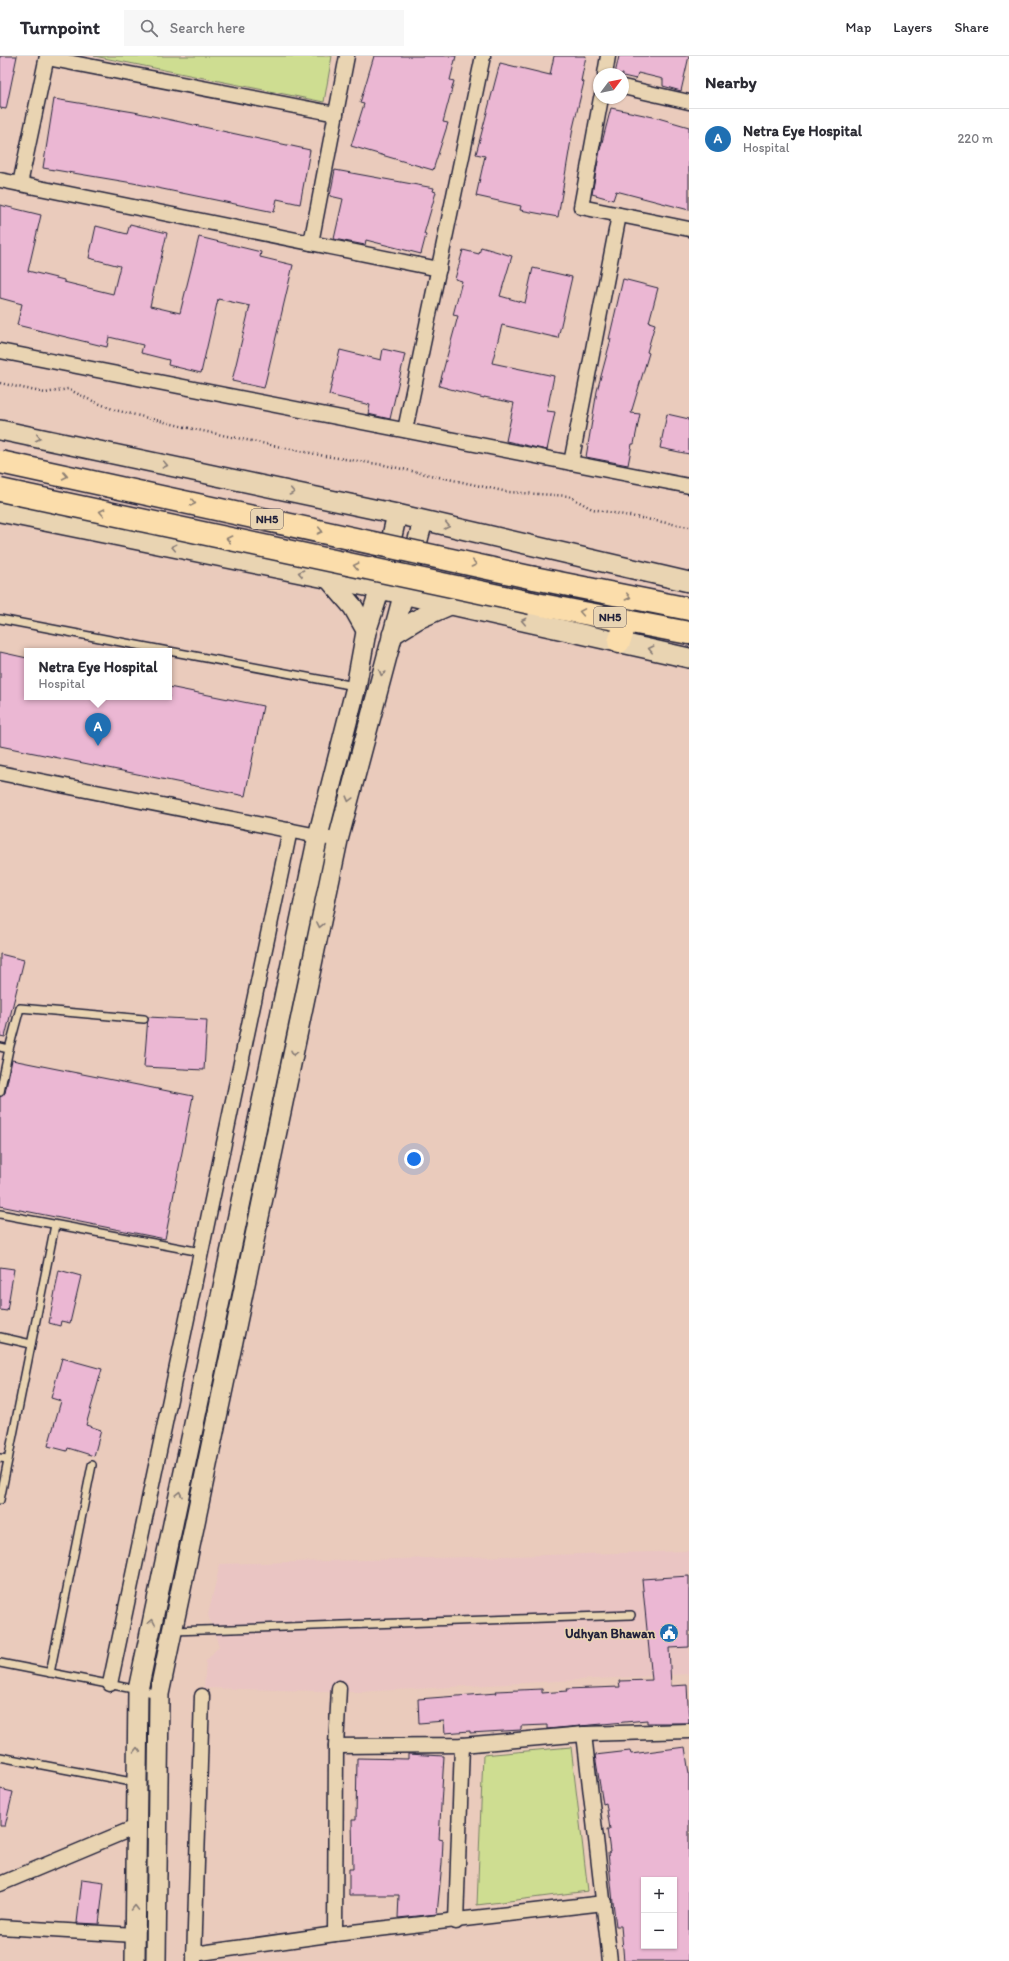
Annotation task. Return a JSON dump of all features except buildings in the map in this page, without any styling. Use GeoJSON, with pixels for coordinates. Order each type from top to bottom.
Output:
{"type":"FeatureCollection","features":[{"type":"Feature","properties":{"kind":"highway","name":"NH5"},"geometry":{"type":"LineString","coordinates":[[0,462],[534,578],[689,609]]}},
{"type":"Feature","properties":{"kind":"highway","name":"NH5"},"geometry":{"type":"LineString","coordinates":[[0,490],[531,603],[627,620],[689,633]]}},
{"type":"Feature","properties":{"kind":"highway"},"geometry":{"type":"LineString","coordinates":[[619,642],[627,620]]}},
{"type":"Feature","properties":{"kind":"street"},"geometry":{"type":"LineString","coordinates":[[311,243],[347,56]]}},
{"type":"Feature","properties":{"kind":"street"},"geometry":{"type":"LineString","coordinates":[[405,430],[483,56]]}},
{"type":"Feature","properties":{"kind":"street"},"geometry":{"type":"LineString","coordinates":[[606,68],[608,56]]}},
{"type":"Feature","properties":{"kind":"street"},"geometry":{"type":"LineString","coordinates":[[20,184],[47,57],[336,114]]}},
{"type":"Feature","properties":{"kind":"street"},"geometry":{"type":"LineString","coordinates":[[629,88],[689,102]]}},
{"type":"Feature","properties":{"kind":"street"},"geometry":{"type":"LineString","coordinates":[[600,104],[581,207],[689,229]]}},
{"type":"Feature","properties":{"kind":"street"},"geometry":{"type":"LineString","coordinates":[[0,180],[439,269]]}},
{"type":"Feature","properties":{"kind":"street"},"geometry":{"type":"LineString","coordinates":[[571,462],[620,215]]}},
{"type":"Feature","properties":{"kind":"street"},"geometry":{"type":"LineString","coordinates":[[0,352],[689,486]]}},
{"type":"Feature","properties":{"kind":"street"},"geometry":{"type":"LineString","coordinates":[[0,430],[397,514],[689,582]]}},
{"type":"Feature","properties":{"kind":"street"},"geometry":{"type":"LineString","coordinates":[[0,512],[380,589],[689,658]]}},
{"type":"Feature","properties":{"kind":"street"},"geometry":{"type":"LineString","coordinates":[[135,1961],[138,1690],[318,836],[356,686],[366,630],[380,589],[397,514]]}},
{"type":"Feature","properties":{"kind":"street"},"geometry":{"type":"LineString","coordinates":[[156,1961],[159,1694],[338,840],[423,521]]}},
{"type":"Feature","properties":{"kind":"street"},"geometry":{"type":"LineString","coordinates":[[329,579],[353,607],[366,630]]}},
{"type":"Feature","properties":{"kind":"street"},"geometry":{"type":"LineString","coordinates":[[392,635],[418,619],[450,605]]}},
{"type":"Feature","properties":{"kind":"street"},"geometry":{"type":"LineString","coordinates":[[0,773],[338,840]]}},
{"type":"Feature","properties":{"kind":"street"},"geometry":{"type":"LineString","coordinates":[[110,1684],[290,830]]}},
{"type":"Feature","properties":{"kind":"street"},"geometry":{"type":"LineString","coordinates":[[335,1934],[336,1746],[339,1688]]}},
{"type":"Feature","properties":{"kind":"street"},"geometry":{"type":"LineString","coordinates":[[202,1696],[194,1958],[335,1934],[456,1922],[604,1904]]}},
{"type":"Feature","properties":{"kind":"street"},"geometry":{"type":"LineString","coordinates":[[336,1746],[462,1745],[584,1734],[689,1731]]}},
{"type":"Feature","properties":{"kind":"street"},"geometry":{"type":"LineString","coordinates":[[584,1734],[610,1961]]}},
{"type":"Feature","properties":{"kind":"street"},"geometry":{"type":"LineString","coordinates":[[456,1922],[462,1745]]}},
{"type":"Feature","properties":{"kind":"street"},"geometry":{"type":"LineString","coordinates":[[0,1884],[136,1827]]}},
{"type":"Feature","properties":{"kind":"street"},"geometry":{"type":"LineString","coordinates":[[0,1927],[135,1935]]}},
{"type":"Feature","properties":{"kind":"lane"},"geometry":{"type":"LineString","coordinates":[[0,618],[153,648]]}},
{"type":"Feature","properties":{"kind":"lane"},"geometry":{"type":"LineString","coordinates":[[172,652],[356,686]]}},
{"type":"Feature","properties":{"kind":"lane"},"geometry":{"type":"LineString","coordinates":[[0,1092],[9,1049],[20,1008],[144,1019]]}},
{"type":"Feature","properties":{"kind":"lane"},"geometry":{"type":"LineString","coordinates":[[0,1047],[9,1049]]}},
{"type":"Feature","properties":{"kind":"lane"},"geometry":{"type":"LineString","coordinates":[[0,1214],[201,1252]]}},
{"type":"Feature","properties":{"kind":"lane"},"geometry":{"type":"LineString","coordinates":[[0,1500],[55,1225]]}},
{"type":"Feature","properties":{"kind":"lane"},"geometry":{"type":"LineString","coordinates":[[0,1337],[31,1344]]}},
{"type":"Feature","properties":{"kind":"lane"},"geometry":{"type":"LineString","coordinates":[[0,1458],[8,1459]]}},
{"type":"Feature","properties":{"kind":"lane"},"geometry":{"type":"LineString","coordinates":[[50,1673],[92,1465]]}},
{"type":"Feature","properties":{"kind":"lane"},"geometry":{"type":"LineString","coordinates":[[172,1630],[631,1615]]}},
{"type":"Feature","properties":{"kind":"lane"},"geometry":{"type":"LineString","coordinates":[[0,1663],[159,1694]]}},
{"type":"Feature","properties":{"kind":"lane"},"geometry":{"type":"LineString","coordinates":[[0,1757],[137,1784]]}},
{"type":"Feature","properties":{"kind":"path"},"geometry":{"type":"LineString","coordinates":[[0,383],[45,392],[68,389],[115,410],[194,429],[325,456],[384,465],[508,492],[569,496],[592,509],[689,527]]}},
{"type":"Feature","properties":{"kind":"shaded area"},"geometry":{"type":"Polygon","coordinates":[[[689,1551],[689,1674],[358,1692],[204,1688],[206,1661],[219,1646],[208,1615],[220,1564],[689,1551]]]}},
{"type":"Feature","properties":{"kind":"green space"},"geometry":{"type":"Polygon","coordinates":[[[94,56],[332,56],[324,102],[94,56]]]}},
{"type":"Feature","properties":{"kind":"green space"},"geometry":{"type":"Polygon","coordinates":[[[571,1747],[588,1891],[477,1905],[483,1755],[571,1747]]]}},
{"type":"Feature","properties":{"kind":"place","name":"Netra Eye Hospital"},"geometry":{"type":"Point","coordinates":[98,746]}},
{"type":"Feature","properties":{"kind":"place","name":"Udhyan Bhawan"},"geometry":{"type":"Point","coordinates":[669,1633]}}]}
